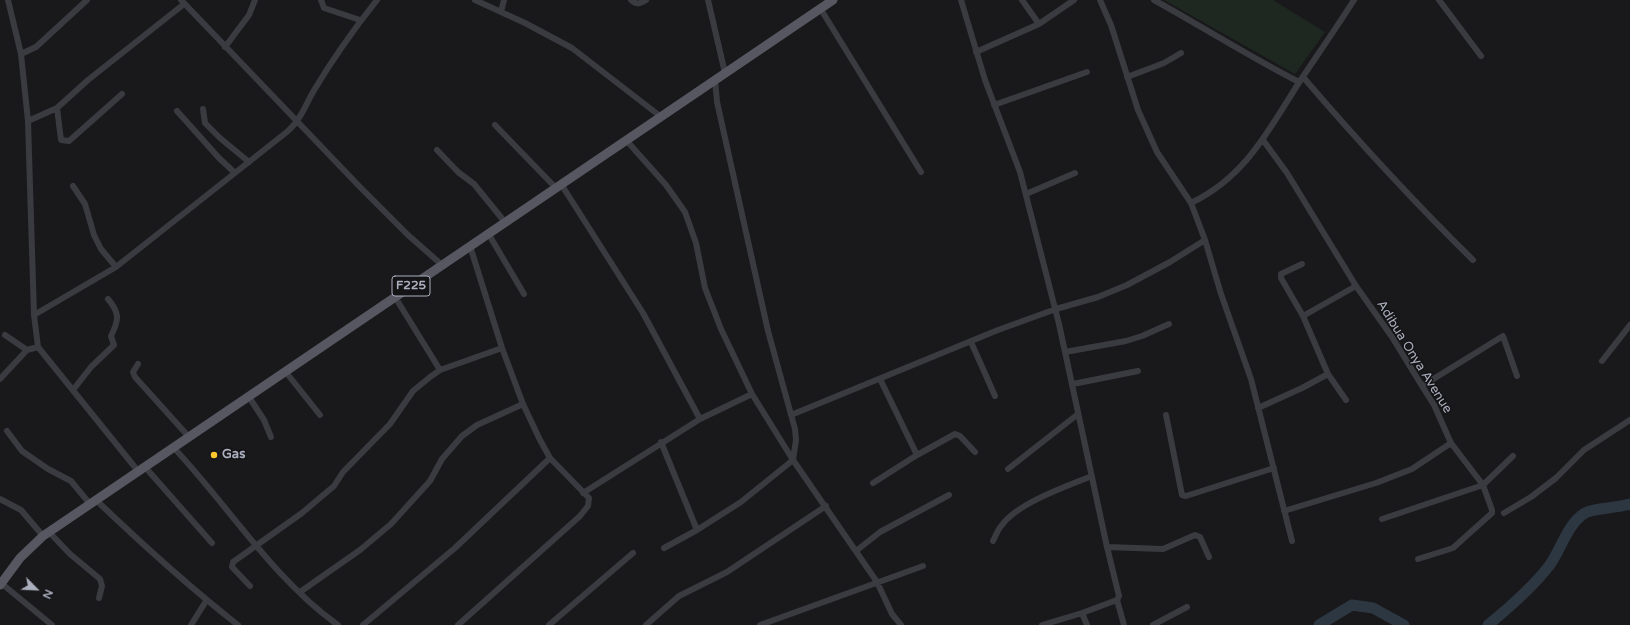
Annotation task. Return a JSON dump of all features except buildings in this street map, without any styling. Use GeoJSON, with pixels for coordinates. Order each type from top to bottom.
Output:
{"type":"FeatureCollection","features":[{"type":"Feature","properties":{"kind":"main road","name":"F225"},"geometry":{"type":"LineString","coordinates":[[0,584],[20,558],[46,534],[470,246],[504,221],[832,0]]}},
{"type":"Feature","properties":{"kind":"street"},"geometry":{"type":"LineString","coordinates":[[8,0],[20,54],[28,121],[34,315],[38,347],[141,469],[212,543]]}},
{"type":"Feature","properties":{"kind":"street"},"geometry":{"type":"LineString","coordinates":[[20,54],[36,47],[87,0]]}},
{"type":"Feature","properties":{"kind":"street"},"geometry":{"type":"LineString","coordinates":[[225,47],[249,15],[255,0]]}},
{"type":"Feature","properties":{"kind":"street"},"geometry":{"type":"LineString","coordinates":[[321,0],[324,8],[360,20]]}},
{"type":"Feature","properties":{"kind":"street"},"geometry":{"type":"LineString","coordinates":[[34,315],[116,266],[299,121],[313,92],[360,20],[376,0]]}},
{"type":"Feature","properties":{"kind":"street"},"geometry":{"type":"LineString","coordinates":[[475,0],[549,34],[572,48],[660,116]]}},
{"type":"Feature","properties":{"kind":"street"},"geometry":{"type":"LineString","coordinates":[[501,12],[504,0]]}},
{"type":"Feature","properties":{"kind":"street"},"geometry":{"type":"LineString","coordinates":[[631,0],[638,4],[646,0]]}},
{"type":"Feature","properties":{"kind":"street"},"geometry":{"type":"LineString","coordinates":[[708,0],[725,73]]}},
{"type":"Feature","properties":{"kind":"street"},"geometry":{"type":"LineString","coordinates":[[962,0],[976,52],[994,105],[1020,172],[1056,309],[1107,547],[1119,596],[1117,600],[1124,625]]}},
{"type":"Feature","properties":{"kind":"street"},"geometry":{"type":"LineString","coordinates":[[1022,0],[1039,24]]}},
{"type":"Feature","properties":{"kind":"street"},"geometry":{"type":"LineString","coordinates":[[976,52],[1039,24],[1074,0]]}},
{"type":"Feature","properties":{"kind":"street"},"geometry":{"type":"LineString","coordinates":[[1100,0],[1111,25],[1138,110],[1157,152],[1191,203],[1205,240],[1258,408],[1292,541]]}},
{"type":"Feature","properties":{"kind":"street"},"geometry":{"type":"LineString","coordinates":[[1154,0],[1257,60],[1301,79],[1416,204],[1473,260]]}},
{"type":"Feature","properties":{"kind":"street"},"geometry":{"type":"LineString","coordinates":[[1191,203],[1209,195],[1224,184],[1241,167],[1263,140],[1301,79],[1354,0]]}},
{"type":"Feature","properties":{"kind":"street"},"geometry":{"type":"LineString","coordinates":[[1439,0],[1481,56]]}},
{"type":"Feature","properties":{"kind":"street"},"geometry":{"type":"LineString","coordinates":[[28,121],[50,113],[57,108],[88,80],[183,2],[225,47],[299,121],[359,186],[408,235],[442,265]]}},
{"type":"Feature","properties":{"kind":"street"},"geometry":{"type":"LineString","coordinates":[[820,8],[921,172]]}},
{"type":"Feature","properties":{"kind":"street"},"geometry":{"type":"LineString","coordinates":[[1127,77],[1164,64],[1181,53]]}},
{"type":"Feature","properties":{"kind":"street"},"geometry":{"type":"LineString","coordinates":[[994,105],[1087,72]]}},
{"type":"Feature","properties":{"kind":"street"},"geometry":{"type":"LineString","coordinates":[[664,548],[697,530],[741,502],[793,460],[796,440],[791,415],[768,331],[716,102],[715,80]]}},
{"type":"Feature","properties":{"kind":"street"},"geometry":{"type":"LineString","coordinates":[[57,108],[62,140],[69,141],[122,94]]}},
{"type":"Feature","properties":{"kind":"street"},"geometry":{"type":"LineString","coordinates":[[203,109],[205,123],[220,138],[249,162]]}},
{"type":"Feature","properties":{"kind":"street"},"geometry":{"type":"LineString","coordinates":[[177,111],[235,173]]}},
{"type":"Feature","properties":{"kind":"street"},"geometry":{"type":"LineString","coordinates":[[495,125],[558,185],[643,313],[700,419]]}},
{"type":"Feature","properties":{"kind":"street"},"geometry":{"type":"LineString","coordinates":[[626,140],[666,185],[685,212],[696,243],[705,288],[721,329],[752,394],[793,460],[877,582],[892,614],[901,625]]}},
{"type":"Feature","properties":{"kind":"street","name":"Adibua Onya Avenue"},"geometry":{"type":"LineString","coordinates":[[1263,140],[1287,173],[1356,286],[1434,405],[1451,443],[1483,485],[1492,513],[1453,548],[1418,559]]}},
{"type":"Feature","properties":{"kind":"street"},"geometry":{"type":"LineString","coordinates":[[437,150],[458,172],[474,184],[504,221]]}},
{"type":"Feature","properties":{"kind":"street"},"geometry":{"type":"LineString","coordinates":[[1026,194],[1075,173]]}},
{"type":"Feature","properties":{"kind":"street"},"geometry":{"type":"LineString","coordinates":[[73,186],[85,204],[94,235],[101,249],[116,266]]}},
{"type":"Feature","properties":{"kind":"street"},"geometry":{"type":"LineString","coordinates":[[488,233],[524,294]]}},
{"type":"Feature","properties":{"kind":"street"},"geometry":{"type":"LineString","coordinates":[[791,415],[1056,309],[1098,298],[1170,262],[1205,240]]}},
{"type":"Feature","properties":{"kind":"street"},"geometry":{"type":"LineString","coordinates":[[458,625],[580,516],[588,506],[588,498],[550,458],[522,404],[502,348],[470,246]]}},
{"type":"Feature","properties":{"kind":"street"},"geometry":{"type":"LineString","coordinates":[[1302,264],[1281,274],[1281,278],[1303,316],[1328,374],[1346,400]]}},
{"type":"Feature","properties":{"kind":"street"},"geometry":{"type":"LineString","coordinates":[[1303,316],[1356,286]]}},
{"type":"Feature","properties":{"kind":"street"},"geometry":{"type":"LineString","coordinates":[[395,297],[440,370]]}},
{"type":"Feature","properties":{"kind":"street"},"geometry":{"type":"LineString","coordinates":[[73,390],[91,367],[114,345],[111,336],[117,325],[116,308],[108,299]]}},
{"type":"Feature","properties":{"kind":"street"},"geometry":{"type":"LineString","coordinates":[[1065,352],[1126,341],[1142,336],[1169,324]]}},
{"type":"Feature","properties":{"kind":"street"},"geometry":{"type":"LineString","coordinates":[[1602,361],[1630,325]]}},
{"type":"Feature","properties":{"kind":"street"},"geometry":{"type":"LineString","coordinates":[[5,335],[27,350]]}},
{"type":"Feature","properties":{"kind":"street"},"geometry":{"type":"LineString","coordinates":[[1422,386],[1500,336],[1504,337],[1516,376]]}},
{"type":"Feature","properties":{"kind":"street"},"geometry":{"type":"LineString","coordinates":[[971,342],[995,396]]}},
{"type":"Feature","properties":{"kind":"street"},"geometry":{"type":"LineString","coordinates":[[0,379],[27,350],[38,347]]}},
{"type":"Feature","properties":{"kind":"street"},"geometry":{"type":"LineString","coordinates":[[250,586],[232,567],[232,564],[257,544],[302,513],[334,486],[343,472],[390,424],[413,391],[440,370],[502,348]]}},
{"type":"Feature","properties":{"kind":"street"},"geometry":{"type":"LineString","coordinates":[[138,364],[134,372],[135,377],[189,437]]}},
{"type":"Feature","properties":{"kind":"street"},"geometry":{"type":"LineString","coordinates":[[285,371],[320,415]]}},
{"type":"Feature","properties":{"kind":"street"},"geometry":{"type":"LineString","coordinates":[[1073,384],[1138,371]]}},
{"type":"Feature","properties":{"kind":"street"},"geometry":{"type":"LineString","coordinates":[[1258,408],[1302,388],[1328,374]]}},
{"type":"Feature","properties":{"kind":"street"},"geometry":{"type":"LineString","coordinates":[[880,379],[917,455]]}},
{"type":"Feature","properties":{"kind":"street"},"geometry":{"type":"LineString","coordinates":[[583,493],[700,419],[752,394]]}},
{"type":"Feature","properties":{"kind":"street"},"geometry":{"type":"LineString","coordinates":[[249,397],[264,420],[271,437]]}},
{"type":"Feature","properties":{"kind":"street"},"geometry":{"type":"LineString","coordinates":[[300,592],[360,550],[391,524],[430,481],[442,459],[462,436],[478,425],[522,404]]}},
{"type":"Feature","properties":{"kind":"street"},"geometry":{"type":"LineString","coordinates":[[1008,469],[1078,414]]}},
{"type":"Feature","properties":{"kind":"street"},"geometry":{"type":"LineString","coordinates":[[1166,415],[1182,495],[1186,496],[1274,468]]}},
{"type":"Feature","properties":{"kind":"street"},"geometry":{"type":"LineString","coordinates":[[1504,513],[1531,497],[1556,478],[1584,450],[1630,420]]}},
{"type":"Feature","properties":{"kind":"street"},"geometry":{"type":"LineString","coordinates":[[7,431],[22,451],[48,469],[71,481],[206,601],[238,625]]}},
{"type":"Feature","properties":{"kind":"street"},"geometry":{"type":"LineString","coordinates":[[873,483],[917,455],[955,434],[960,436],[975,452]]}},
{"type":"Feature","properties":{"kind":"street"},"geometry":{"type":"LineString","coordinates":[[662,442],[697,530]]}},
{"type":"Feature","properties":{"kind":"street"},"geometry":{"type":"LineString","coordinates":[[1284,511],[1376,483],[1412,469],[1451,443]]}},
{"type":"Feature","properties":{"kind":"street"},"geometry":{"type":"LineString","coordinates":[[173,447],[300,592],[322,614],[338,625]]}},
{"type":"Feature","properties":{"kind":"street"},"geometry":{"type":"LineString","coordinates":[[1382,519],[1483,485],[1513,456]]}},
{"type":"Feature","properties":{"kind":"street"},"geometry":{"type":"LineString","coordinates":[[363,625],[455,548],[550,458]]}},
{"type":"Feature","properties":{"kind":"street"},"geometry":{"type":"LineString","coordinates":[[993,541],[1002,524],[1021,508],[1061,488],[1092,476]]}},
{"type":"Feature","properties":{"kind":"street"},"geometry":{"type":"LineString","coordinates":[[856,551],[880,532],[949,495]]}},
{"type":"Feature","properties":{"kind":"street"},"geometry":{"type":"LineString","coordinates":[[0,499],[21,510],[46,534],[100,579],[102,586],[99,598]]}},
{"type":"Feature","properties":{"kind":"street"},"geometry":{"type":"LineString","coordinates":[[646,625],[679,596],[727,572],[826,506]]}},
{"type":"Feature","properties":{"kind":"street"},"geometry":{"type":"LineString","coordinates":[[1107,547],[1163,549],[1195,534],[1200,537],[1209,557]]}},
{"type":"Feature","properties":{"kind":"street"},"geometry":{"type":"LineString","coordinates":[[549,625],[634,553]]}},
{"type":"Feature","properties":{"kind":"street"},"geometry":{"type":"LineString","coordinates":[[760,625],[923,566]]}},
{"type":"Feature","properties":{"kind":"street"},"geometry":{"type":"LineString","coordinates":[[0,584],[52,625]]}},
{"type":"Feature","properties":{"kind":"street"},"geometry":{"type":"LineString","coordinates":[[1042,625],[1082,613],[1117,600]]}},
{"type":"Feature","properties":{"kind":"street"},"geometry":{"type":"LineString","coordinates":[[191,625],[206,601]]}},
{"type":"Feature","properties":{"kind":"street"},"geometry":{"type":"LineString","coordinates":[[1153,625],[1187,607]]}},
{"type":"Feature","properties":{"kind":"street"},"geometry":{"type":"LineString","coordinates":[[1082,613],[1087,625]]}},
{"type":"Feature","properties":{"kind":"shaded area"},"geometry":{"type":"Polygon","coordinates":[[[1164,0],[1273,0],[1325,32],[1295,74],[1164,0]]]}},
{"type":"Feature","properties":{"kind":"waterway"},"geometry":{"type":"LineString","coordinates":[[1488,625],[1520,597],[1549,566],[1569,530],[1579,518],[1589,511],[1630,504]]}},
{"type":"Feature","properties":{"kind":"waterway"},"geometry":{"type":"LineString","coordinates":[[1319,625],[1352,605],[1373,608],[1404,625]]}},
{"type":"Feature","properties":{"kind":"place","name":"Gas"},"geometry":{"type":"Point","coordinates":[214,455]}}]}
